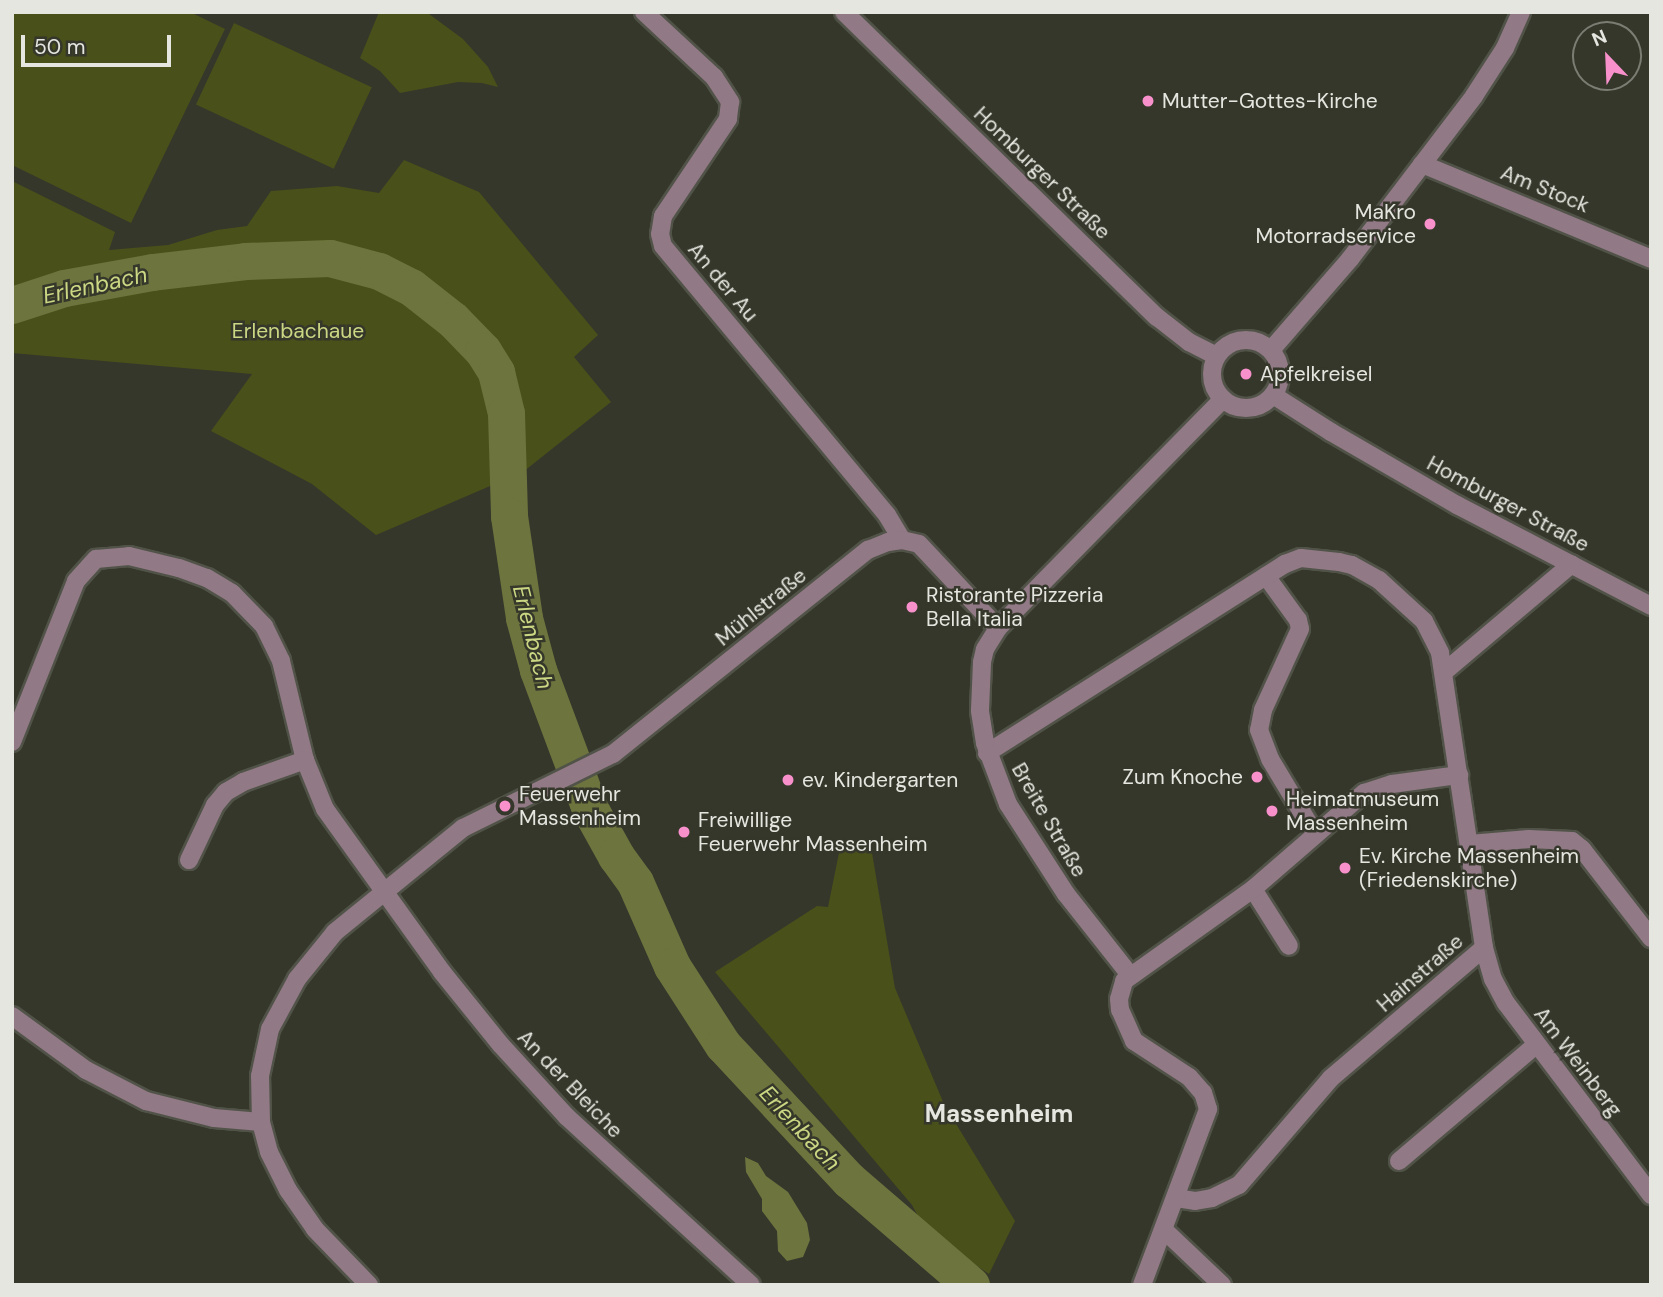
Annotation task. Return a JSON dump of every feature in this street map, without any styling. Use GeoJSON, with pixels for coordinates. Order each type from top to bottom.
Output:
{"type":"FeatureCollection","features":[{"type":"Feature","properties":{"kind":"street","name":"An der Au"},"geometry":{"type":"LineString","coordinates":[[644,12],[713,76],[730,102],[728,119],[663,216],[660,234],[663,246],[887,515],[902,540]]}},
{"type":"Feature","properties":{"kind":"street","name":"Homburger Straße"},"geometry":{"type":"LineString","coordinates":[[844,12],[1157,317],[1189,342],[1216,356]]}},
{"type":"Feature","properties":{"kind":"street"},"geometry":{"type":"LineString","coordinates":[[1271,350],[1350,259],[1422,164],[1494,66],[1521,12]]}},
{"type":"Feature","properties":{"kind":"street","name":"Am Stock"},"geometry":{"type":"LineString","coordinates":[[1422,164],[1651,259]]}},
{"type":"Feature","properties":{"kind":"street"},"geometry":{"type":"LineString","coordinates":[[1240,340],[1255,341],[1271,350],[1281,372],[1273,395],[1265,403],[1250,408],[1237,407],[1223,399],[1212,382],[1212,369],[1216,356],[1223,348],[1240,340]]}},
{"type":"Feature","properties":{"kind":"street","name":"Homburger Straße"},"geometry":{"type":"LineString","coordinates":[[1273,395],[1457,505],[1651,606]]}},
{"type":"Feature","properties":{"kind":"street","name":"Breite Straße"},"geometry":{"type":"LineString","coordinates":[[1130,975],[1083,917],[1034,847],[1008,804],[987,752],[980,710],[979,680],[985,649],[998,628],[1223,399]]}},
{"type":"Feature","properties":{"kind":"street"},"geometry":{"type":"LineString","coordinates":[[902,540],[919,544],[998,628]]}},
{"type":"Feature","properties":{"kind":"street","name":"Mühlstraße"},"geometry":{"type":"LineString","coordinates":[[369,1285],[331,1247],[301,1208],[269,1152],[261,1122],[262,1063],[277,1012],[318,951],[382,891],[463,828],[595,764],[632,740],[868,550],[888,541],[902,540]]}},
{"type":"Feature","properties":{"kind":"street","name":"An der Bleiche"},"geometry":{"type":"LineString","coordinates":[[12,742],[81,571],[96,559],[129,556],[207,578],[232,593],[253,612],[281,661],[305,760],[325,809],[382,891],[475,1013],[546,1096],[590,1140],[751,1285]]}},
{"type":"Feature","properties":{"kind":"street","name":"Hainstraße"},"geometry":{"type":"LineString","coordinates":[[987,752],[1266,576],[1301,558],[1339,562],[1361,569],[1405,601],[1424,621],[1440,653],[1484,948],[1331,1078],[1239,1185],[1212,1198],[1195,1201],[1176,1198]]}},
{"type":"Feature","properties":{"kind":"street"},"geometry":{"type":"LineString","coordinates":[[1444,672],[1572,564]]}},
{"type":"Feature","properties":{"kind":"street"},"geometry":{"type":"LineString","coordinates":[[1266,576],[1298,620],[1300,629],[1263,710],[1259,730],[1270,759],[1315,834]]}},
{"type":"Feature","properties":{"kind":"street"},"geometry":{"type":"LineString","coordinates":[[190,860],[215,805],[226,792],[243,782],[305,760]]}},
{"type":"Feature","properties":{"kind":"street"},"geometry":{"type":"LineString","coordinates":[[1142,1285],[1208,1109],[1198,1085],[1141,1047],[1128,1033],[1119,999],[1121,989],[1130,975],[1253,889],[1353,801],[1377,788],[1459,775]]}},
{"type":"Feature","properties":{"kind":"street"},"geometry":{"type":"LineString","coordinates":[[1469,844],[1529,839],[1572,841],[1582,849],[1651,938]]}},
{"type":"Feature","properties":{"kind":"street"},"geometry":{"type":"LineString","coordinates":[[1253,889],[1289,946]]}},
{"type":"Feature","properties":{"kind":"street","name":"Am Weinberg"},"geometry":{"type":"LineString","coordinates":[[1484,948],[1497,987],[1536,1045],[1651,1195]]}},
{"type":"Feature","properties":{"kind":"street"},"geometry":{"type":"LineString","coordinates":[[12,1016],[69,1058],[122,1091],[190,1113],[261,1122]]}},
{"type":"Feature","properties":{"kind":"street"},"geometry":{"type":"LineString","coordinates":[[1399,1161],[1536,1045]]}},
{"type":"Feature","properties":{"kind":"street"},"geometry":{"type":"LineString","coordinates":[[1164,1230],[1222,1285]]}},
{"type":"Feature","properties":{"kind":"green space"},"geometry":{"type":"Polygon","coordinates":[[[12,12],[190,12],[225,29],[131,223],[12,165],[12,12]]]}},
{"type":"Feature","properties":{"kind":"green space"},"geometry":{"type":"Polygon","coordinates":[[[379,12],[429,14],[463,39],[488,67],[498,87],[458,82],[400,93],[380,71],[360,58],[379,12]]]}},
{"type":"Feature","properties":{"kind":"green space"},"geometry":{"type":"Polygon","coordinates":[[[234,23],[372,87],[334,169],[196,105],[234,23]]]}},
{"type":"Feature","properties":{"kind":"green space","name":"Erlenbachaue"},"geometry":{"type":"Polygon","coordinates":[[[404,160],[479,192],[598,335],[574,357],[611,402],[523,472],[376,535],[312,484],[211,431],[252,374],[12,353],[12,181],[115,232],[109,250],[168,245],[217,230],[247,226],[271,191],[337,186],[379,193],[404,160]]]}},
{"type":"Feature","properties":{"kind":"green space"},"geometry":{"type":"Polygon","coordinates":[[[841,843],[871,847],[895,988],[944,1104],[1015,1221],[989,1274],[927,1233],[912,1205],[715,972],[817,906],[828,907],[841,843]]]}},
{"type":"Feature","properties":{"kind":"shaded area"},"geometry":{"type":"Polygon","coordinates":[[[745,1157],[758,1163],[766,1176],[788,1192],[807,1223],[810,1240],[803,1257],[787,1261],[778,1251],[777,1231],[762,1211],[762,1199],[746,1172],[745,1157]]]}},
{"type":"Feature","properties":{"kind":"waterway","name":"Erlenbach"},"geometry":{"type":"LineString","coordinates":[[12,305],[64,288],[152,272],[245,261],[330,258],[379,271],[411,287],[453,320],[483,351],[496,372],[506,413],[509,516],[524,618],[538,670],[590,809],[616,856],[635,882],[672,966],[723,1045],[849,1180],[971,1285]]}},
{"type":"Feature","properties":{"kind":"place","name":"Mutter-Gottes-Kirche"},"geometry":{"type":"Point","coordinates":[1148,101]}},
{"type":"Feature","properties":{"kind":"place","name":"MaKro Motorradservice"},"geometry":{"type":"Point","coordinates":[1430,224]}},
{"type":"Feature","properties":{"kind":"place","name":"Apfelkreisel"},"geometry":{"type":"Point","coordinates":[1246,374]}},
{"type":"Feature","properties":{"kind":"place","name":"Ristorante Pizzeria Bella Italia"},"geometry":{"type":"Point","coordinates":[912,607]}},
{"type":"Feature","properties":{"kind":"place","name":"Zum Knoche"},"geometry":{"type":"Point","coordinates":[1257,777]}},
{"type":"Feature","properties":{"kind":"place","name":"ev. Kindergarten"},"geometry":{"type":"Point","coordinates":[788,780]}},
{"type":"Feature","properties":{"kind":"place","name":"Feuerwehr Massenheim"},"geometry":{"type":"Point","coordinates":[505,806]}},
{"type":"Feature","properties":{"kind":"place","name":"Heimatmuseum Massenheim"},"geometry":{"type":"Point","coordinates":[1272,811]}},
{"type":"Feature","properties":{"kind":"place","name":"Freiwillige Feuerwehr Massenheim"},"geometry":{"type":"Point","coordinates":[684,832]}},
{"type":"Feature","properties":{"kind":"place","name":"Ev. Kirche Massenheim (Friedenskirche)"},"geometry":{"type":"Point","coordinates":[1345,868]}},
{"type":"Feature","properties":{"kind":"district","name":"Massenheim"},"geometry":{"type":"Point","coordinates":[999,1114]}}]}
